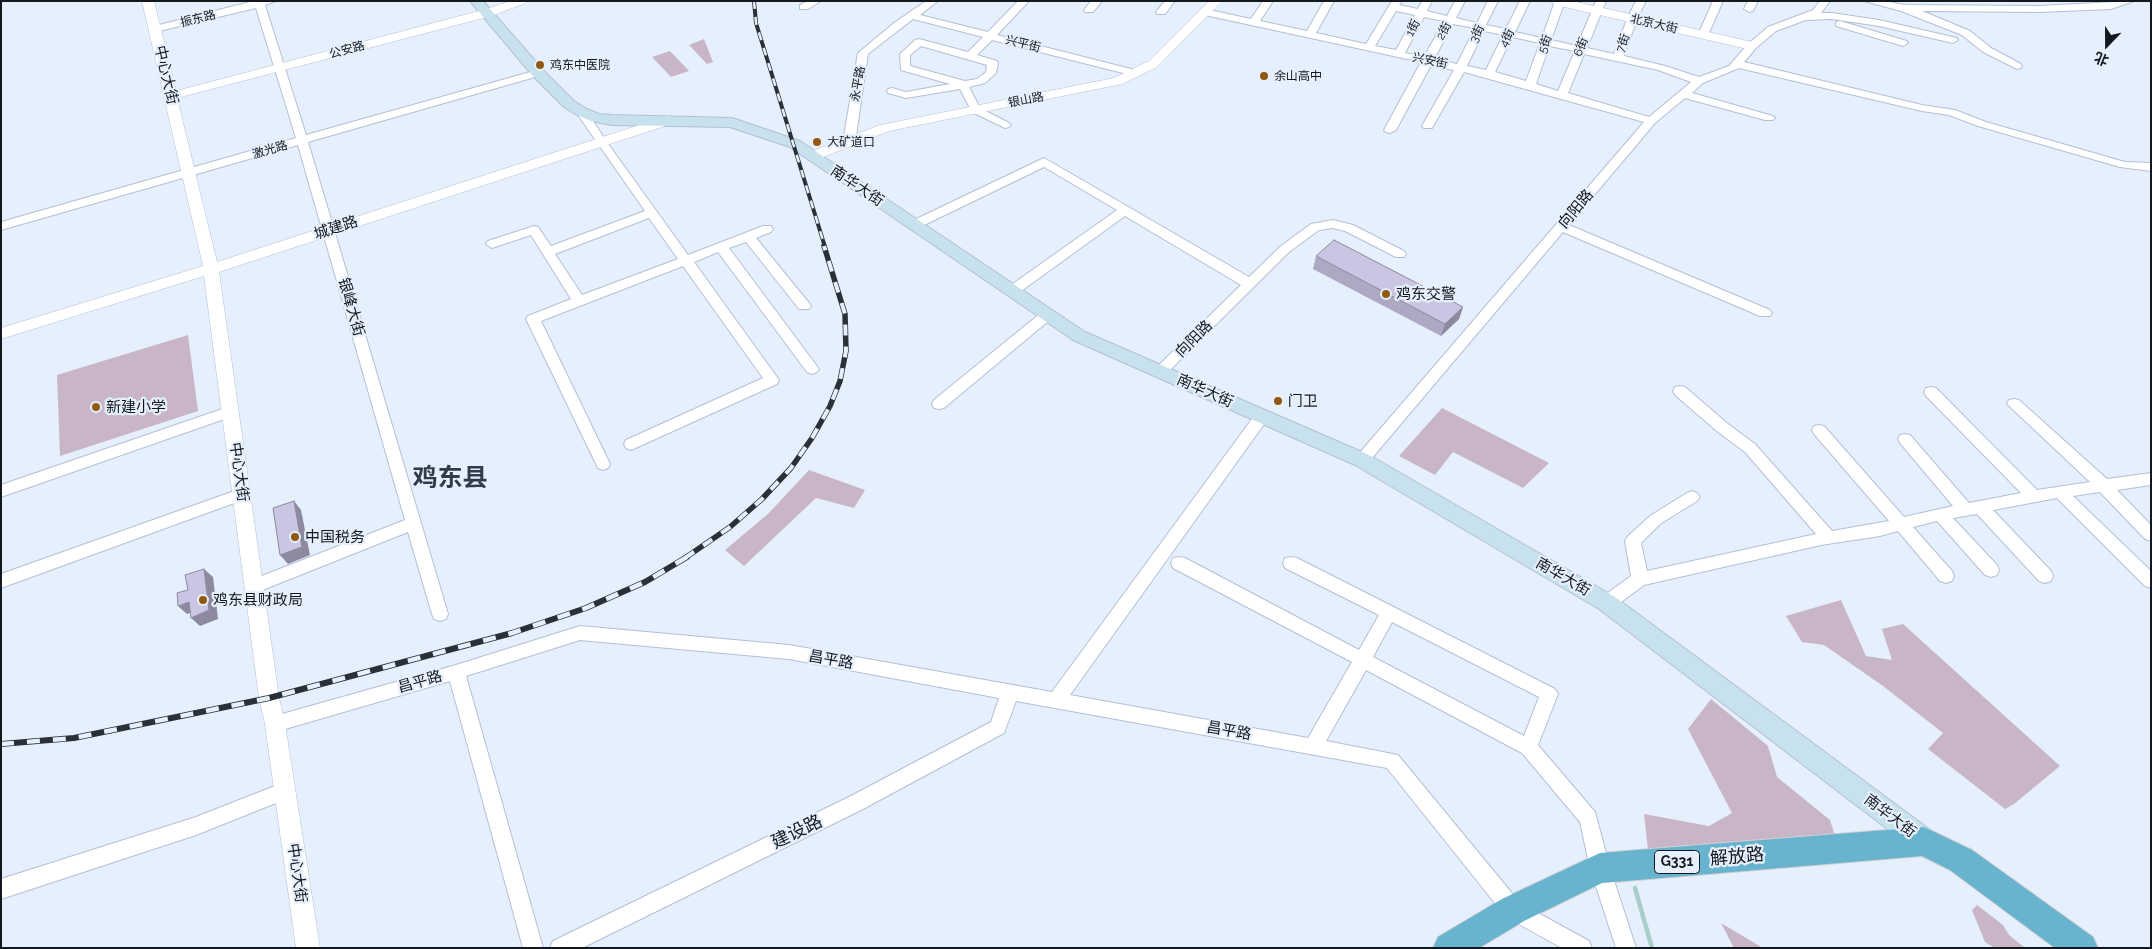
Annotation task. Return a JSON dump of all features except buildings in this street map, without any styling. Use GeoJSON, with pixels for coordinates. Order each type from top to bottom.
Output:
{"type":"FeatureCollection","features":[{"type":"Feature","properties":{"kind":"highway","name":"解放路"},"geometry":{"type":"LineString","coordinates":[[1449,948],[1513,910],[1600,868],[1924,842]]}},
{"type":"Feature","properties":{"kind":"highway","name":"南华大街"},"geometry":{"type":"LineString","coordinates":[[1924,842],[2063,948]]}},
{"type":"Feature","properties":{"kind":"highway","name":"南华大街"},"geometry":{"type":"LineString","coordinates":[[1924,842],[1961,860],[2082,948]]}},
{"type":"Feature","properties":{"kind":"main road","name":"南华大街"},"geometry":{"type":"LineString","coordinates":[[482,7],[538,73],[570,104],[582,112],[596,118],[612,120],[732,123],[795,144],[1079,336],[1362,460],[1607,603],[1924,842]]}},
{"type":"Feature","properties":{"kind":"street","name":"中心大街"},"geometry":{"type":"LineString","coordinates":[[148,1],[211,269],[269,698],[275,724],[308,948]]}},
{"type":"Feature","properties":{"kind":"street","name":"公安路"},"geometry":{"type":"LineString","coordinates":[[171,96],[281,68],[482,7],[522,1]]}},
{"type":"Feature","properties":{"kind":"street"},"geometry":{"type":"LineString","coordinates":[[804,7],[816,1]]}},
{"type":"Feature","properties":{"kind":"street","name":"永平路"},"geometry":{"type":"LineString","coordinates":[[849,142],[864,54],[898,25],[933,1]]}},
{"type":"Feature","properties":{"kind":"street"},"geometry":{"type":"LineString","coordinates":[[970,56],[1024,1]]}},
{"type":"Feature","properties":{"kind":"street"},"geometry":{"type":"LineString","coordinates":[[1089,10],[1097,1]]}},
{"type":"Feature","properties":{"kind":"street"},"geometry":{"type":"LineString","coordinates":[[1161,12],[1170,1]]}},
{"type":"Feature","properties":{"kind":"street","name":"银山路"},"geometry":{"type":"LineString","coordinates":[[813,156],[885,128],[1118,81],[1153,64],[1216,1]]}},
{"type":"Feature","properties":{"kind":"street"},"geometry":{"type":"LineString","coordinates":[[1254,22],[1268,1]]}},
{"type":"Feature","properties":{"kind":"street"},"geometry":{"type":"LineString","coordinates":[[1310,34],[1329,1]]}},
{"type":"Feature","properties":{"kind":"street","name":"1街"},"geometry":{"type":"LineString","coordinates":[[1399,54],[1427,1]]}},
{"type":"Feature","properties":{"kind":"street","name":"2街"},"geometry":{"type":"LineString","coordinates":[[1390,130],[1460,1]]}},
{"type":"Feature","properties":{"kind":"street","name":"3街"},"geometry":{"type":"LineString","coordinates":[[1428,126],[1461,68],[1493,1]]}},
{"type":"Feature","properties":{"kind":"street","name":"4街"},"geometry":{"type":"LineString","coordinates":[[1488,74],[1525,1]]}},
{"type":"Feature","properties":{"kind":"street","name":"7街"},"geometry":{"type":"LineString","coordinates":[[1618,58],[1632,19],[1641,1]]}},
{"type":"Feature","properties":{"kind":"street"},"geometry":{"type":"LineString","coordinates":[[1703,35],[1718,1]]}},
{"type":"Feature","properties":{"kind":"street","name":"向阳路"},"geometry":{"type":"LineString","coordinates":[[1362,460],[1651,121],[1699,81],[1733,68],[1752,46],[1772,29],[1817,12],[1825,1]]}},
{"type":"Feature","properties":{"kind":"street"},"geometry":{"type":"LineString","coordinates":[[1869,1],[1904,8],[1966,33],[1987,50],[2017,66]]}},
{"type":"Feature","properties":{"kind":"street"},"geometry":{"type":"LineString","coordinates":[[1904,8],[2039,9],[2111,6],[2129,1]]}},
{"type":"Feature","properties":{"kind":"street","name":"振东路"},"geometry":{"type":"LineString","coordinates":[[155,29],[263,2]]}},
{"type":"Feature","properties":{"kind":"street","name":"银峰大街"},"geometry":{"type":"LineString","coordinates":[[263,2],[440,614]]}},
{"type":"Feature","properties":{"kind":"street","name":"北京大街"},"geometry":{"type":"LineString","coordinates":[[1558,2],[1598,6],[1632,19],[1752,46]]}},
{"type":"Feature","properties":{"kind":"street","name":"5街"},"geometry":{"type":"LineString","coordinates":[[1530,86],[1558,2]]}},
{"type":"Feature","properties":{"kind":"street"},"geometry":{"type":"LineString","coordinates":[[1369,48],[1395,4],[1421,13],[1661,68],[1699,81]]}},
{"type":"Feature","properties":{"kind":"street","name":"6街"},"geometry":{"type":"LineString","coordinates":[[1562,94],[1598,6]]}},
{"type":"Feature","properties":{"kind":"street","name":"兴安街"},"geometry":{"type":"LineString","coordinates":[[1205,12],[1488,74],[1651,121]]}},
{"type":"Feature","properties":{"kind":"street","name":"兴平街"},"geometry":{"type":"LineString","coordinates":[[912,16],[1135,73]]}},
{"type":"Feature","properties":{"kind":"street"},"geometry":{"type":"LineString","coordinates":[[1804,17],[1832,16],[1879,23],[1952,40]]}},
{"type":"Feature","properties":{"kind":"street"},"geometry":{"type":"LineString","coordinates":[[1817,17],[1903,43]]}},
{"type":"Feature","properties":{"kind":"street"},"geometry":{"type":"LineString","coordinates":[[892,91],[906,95],[963,85],[981,81],[991,73],[993,63],[970,56],[919,42],[905,54],[905,68],[963,85],[976,110],[1005,125]]}},
{"type":"Feature","properties":{"kind":"street"},"geometry":{"type":"LineString","coordinates":[[1737,64],[1922,108],[1952,112],[1982,124],[2124,165],[2151,167]]}},
{"type":"Feature","properties":{"kind":"street","name":"激光路"},"geometry":{"type":"LineString","coordinates":[[1,226],[538,73]]}},
{"type":"Feature","properties":{"kind":"street"},"geometry":{"type":"LineString","coordinates":[[1684,94],[1769,118]]}},
{"type":"Feature","properties":{"kind":"street"},"geometry":{"type":"LineString","coordinates":[[582,112],[601,142],[772,380],[631,444]]}},
{"type":"Feature","properties":{"kind":"street","name":"城建路"},"geometry":{"type":"LineString","coordinates":[[1,334],[211,269],[669,120]]}},
{"type":"Feature","properties":{"kind":"street"},"geometry":{"type":"LineString","coordinates":[[914,225],[1044,162],[1250,284]]}},
{"type":"Feature","properties":{"kind":"street"},"geometry":{"type":"LineString","coordinates":[[1012,292],[1125,210]]}},
{"type":"Feature","properties":{"kind":"street"},"geometry":{"type":"LineString","coordinates":[[548,252],[652,213]]}},
{"type":"Feature","properties":{"kind":"street","name":"向阳路"},"geometry":{"type":"LineString","coordinates":[[1160,372],[1285,249],[1315,227],[1334,224],[1349,228],[1400,254]]}},
{"type":"Feature","properties":{"kind":"street"},"geometry":{"type":"LineString","coordinates":[[1561,226],[1765,313]]}},
{"type":"Feature","properties":{"kind":"street"},"geometry":{"type":"LineString","coordinates":[[603,464],[534,319],[767,229]]}},
{"type":"Feature","properties":{"kind":"street"},"geometry":{"type":"LineString","coordinates":[[492,244],[534,230],[580,301]]}},
{"type":"Feature","properties":{"kind":"street"},"geometry":{"type":"LineString","coordinates":[[748,236],[804,306]]}},
{"type":"Feature","properties":{"kind":"street"},"geometry":{"type":"LineString","coordinates":[[721,247],[812,369]]}},
{"type":"Feature","properties":{"kind":"street"},"geometry":{"type":"LineString","coordinates":[[939,404],[1047,315]]}},
{"type":"Feature","properties":{"kind":"street"},"geometry":{"type":"LineString","coordinates":[[1680,391],[1723,428],[1750,448],[1829,538]]}},
{"type":"Feature","properties":{"kind":"street"},"geometry":{"type":"LineString","coordinates":[[1931,392],[2034,497]]}},
{"type":"Feature","properties":{"kind":"street"},"geometry":{"type":"LineString","coordinates":[[2014,404],[2102,485],[2151,535]]}},
{"type":"Feature","properties":{"kind":"street"},"geometry":{"type":"LineString","coordinates":[[1,491],[231,410]]}},
{"type":"Feature","properties":{"kind":"street"},"geometry":{"type":"LineString","coordinates":[[1056,700],[1262,416]]}},
{"type":"Feature","properties":{"kind":"street"},"geometry":{"type":"LineString","coordinates":[[1819,430],[1946,576]]}},
{"type":"Feature","properties":{"kind":"street"},"geometry":{"type":"LineString","coordinates":[[1905,439],[1973,509],[2045,576]]}},
{"type":"Feature","properties":{"kind":"street"},"geometry":{"type":"LineString","coordinates":[[1607,603],[1640,579],[1829,538],[1880,530],[1941,515],[2060,492],[2151,479]]}},
{"type":"Feature","properties":{"kind":"street"},"geometry":{"type":"LineString","coordinates":[[2060,492],[2151,581]]}},
{"type":"Feature","properties":{"kind":"street"},"geometry":{"type":"LineString","coordinates":[[1,581],[242,494]]}},
{"type":"Feature","properties":{"kind":"street"},"geometry":{"type":"LineString","coordinates":[[1640,579],[1633,541],[1655,520],[1692,497]]}},
{"type":"Feature","properties":{"kind":"street"},"geometry":{"type":"LineString","coordinates":[[1941,515],[1991,570]]}},
{"type":"Feature","properties":{"kind":"street"},"geometry":{"type":"LineString","coordinates":[[254,586],[414,523]]}},
{"type":"Feature","properties":{"kind":"street"},"geometry":{"type":"LineString","coordinates":[[1179,563],[1528,747],[1588,818],[1600,868],[1626,948]]}},
{"type":"Feature","properties":{"kind":"street"},"geometry":{"type":"LineString","coordinates":[[1291,563],[1549,694],[1528,747]]}},
{"type":"Feature","properties":{"kind":"street"},"geometry":{"type":"LineString","coordinates":[[1313,746],[1389,613]]}},
{"type":"Feature","properties":{"kind":"street","name":"昌平路"},"geometry":{"type":"LineString","coordinates":[[275,724],[456,672],[580,632],[789,652],[1392,761],[1513,910]]}},
{"type":"Feature","properties":{"kind":"street"},"geometry":{"type":"LineString","coordinates":[[456,672],[533,948]]}},
{"type":"Feature","properties":{"kind":"street","name":"建设路"},"geometry":{"type":"LineString","coordinates":[[560,948],[856,803],[998,727],[1010,692]]}},
{"type":"Feature","properties":{"kind":"street"},"geometry":{"type":"LineString","coordinates":[[1,889],[196,826],[285,791]]}},
{"type":"Feature","properties":{"kind":"street"},"geometry":{"type":"LineString","coordinates":[[1513,910],[1582,948]]}},
{"type":"Feature","properties":{"kind":"shaded area"},"geometry":{"type":"Polygon","coordinates":[[[704,39],[713,62],[707,64],[689,45],[704,39]]]}},
{"type":"Feature","properties":{"kind":"shaded area"},"geometry":{"type":"Polygon","coordinates":[[[670,51],[689,71],[671,77],[652,57],[670,51]]]}},
{"type":"Feature","properties":{"kind":"shaded area"},"geometry":{"type":"Polygon","coordinates":[[[188,335],[198,411],[60,456],[57,375],[188,335]]]}},
{"type":"Feature","properties":{"kind":"shaded area"},"geometry":{"type":"Polygon","coordinates":[[[1442,408],[1549,463],[1523,488],[1453,452],[1435,475],[1399,456],[1442,408]]]}},
{"type":"Feature","properties":{"kind":"shaded area"},"geometry":{"type":"Polygon","coordinates":[[[809,470],[865,490],[854,508],[816,498],[744,566],[725,550],[769,513],[809,470]]]}},
{"type":"Feature","properties":{"kind":"shaded area"},"geometry":{"type":"Polygon","coordinates":[[[1841,600],[1866,656],[1892,660],[1882,629],[1903,624],[2060,766],[2014,804],[2005,809],[1928,749],[1943,733],[1883,686],[1824,645],[1802,642],[1786,616],[1841,600]]]}},
{"type":"Feature","properties":{"kind":"shaded area"},"geometry":{"type":"Polygon","coordinates":[[[1711,699],[1768,746],[1777,777],[1830,820],[1839,848],[1648,850],[1644,814],[1709,826],[1732,813],[1688,729],[1711,699]]]}},
{"type":"Feature","properties":{"kind":"shaded area"},"geometry":{"type":"Polygon","coordinates":[[[1977,905],[2003,925],[2009,935],[2025,948],[1995,948],[1985,942],[1972,910],[1977,905]]]}},
{"type":"Feature","properties":{"kind":"shaded area"},"geometry":{"type":"Polygon","coordinates":[[[1721,923],[1763,948],[1734,948],[1721,923]]]}},
{"type":"Feature","properties":{"kind":"waterway"},"geometry":{"type":"LineString","coordinates":[[1635,888],[1652,948]]}},
{"type":"Feature","properties":{"kind":"railway"},"geometry":{"type":"LineString","coordinates":[[754,1],[756,23],[825,247]]}},
{"type":"Feature","properties":{"kind":"railway"},"geometry":{"type":"LineString","coordinates":[[685,558],[730,527],[762,499],[791,468],[812,438],[830,406],[840,381],[846,351],[845,314],[824,246]]}},
{"type":"Feature","properties":{"kind":"railway"},"geometry":{"type":"LineString","coordinates":[[1,744],[74,738],[269,698],[512,633],[586,608],[645,582],[687,557]]}},
{"type":"Feature","properties":{"kind":"place","name":"鸡东中医院"},"geometry":{"type":"Point","coordinates":[540,65]}},
{"type":"Feature","properties":{"kind":"place","name":"余山高中"},"geometry":{"type":"Point","coordinates":[1264,76]}},
{"type":"Feature","properties":{"kind":"place","name":"大矿道口"},"geometry":{"type":"Point","coordinates":[817,142]}},
{"type":"Feature","properties":{"kind":"place","name":"鸡东交警"},"geometry":{"type":"Point","coordinates":[1386,294]}},
{"type":"Feature","properties":{"kind":"place","name":"门卫"},"geometry":{"type":"Point","coordinates":[1278,401]}},
{"type":"Feature","properties":{"kind":"place","name":"新建小学"},"geometry":{"type":"Point","coordinates":[96,407]}},
{"type":"Feature","properties":{"kind":"place","name":"中国税务"},"geometry":{"type":"Point","coordinates":[295,537]}},
{"type":"Feature","properties":{"kind":"place","name":"鸡东县财政局"},"geometry":{"type":"Point","coordinates":[203,600]}},
{"type":"Feature","properties":{"kind":"district","name":"鸡东县"},"geometry":{"type":"Point","coordinates":[450,478]}}]}
